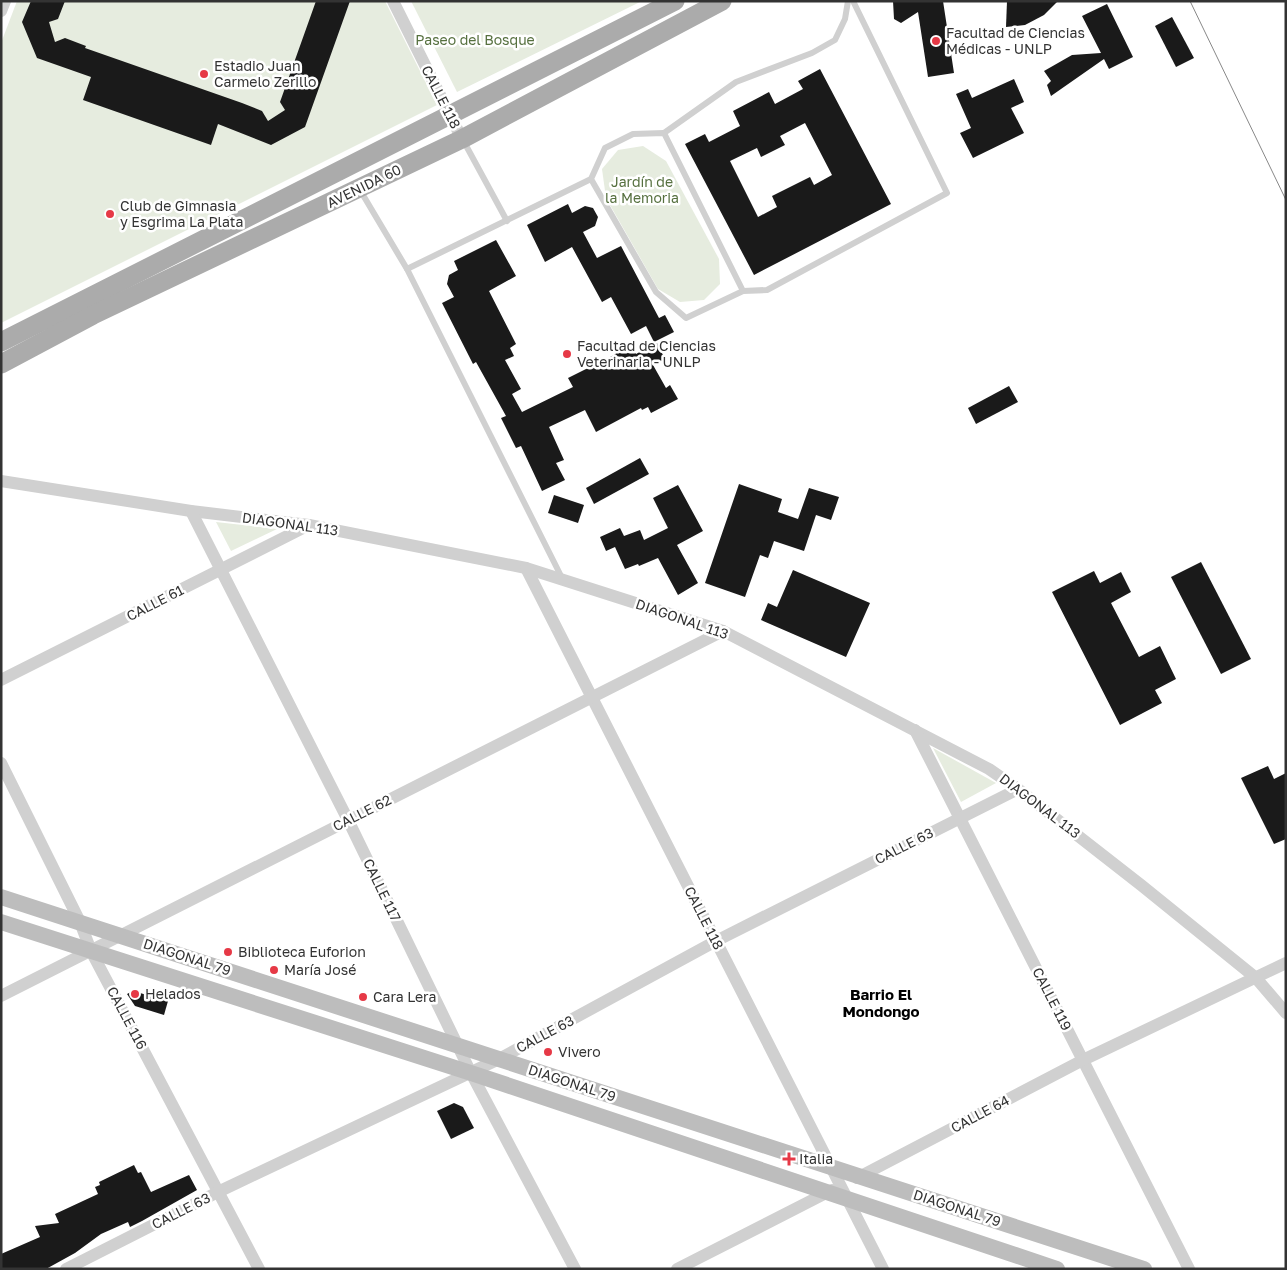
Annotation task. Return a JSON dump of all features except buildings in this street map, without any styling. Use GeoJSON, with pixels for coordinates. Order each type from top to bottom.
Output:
{"type":"FeatureCollection","features":[{"type":"Feature","properties":{"kind":"main road","name":"AVENIDA 60"},"geometry":{"type":"LineString","coordinates":[[1,342],[675,1]]}},
{"type":"Feature","properties":{"kind":"main road","name":"AVENIDA 60"},"geometry":{"type":"LineString","coordinates":[[1,364],[93,315],[462,139],[722,1]]}},
{"type":"Feature","properties":{"kind":"main road","name":"DIAGONAL 79"},"geometry":{"type":"LineString","coordinates":[[1,896],[1144,1269]]}},
{"type":"Feature","properties":{"kind":"main road","name":"DIAGONAL 79"},"geometry":{"type":"LineString","coordinates":[[1,922],[839,1192],[1057,1269]]}},
{"type":"Feature","properties":{"kind":"street"},"geometry":{"type":"LineString","coordinates":[[1,11],[5,1]]}},
{"type":"Feature","properties":{"kind":"street","name":"CALLE 118"},"geometry":{"type":"LineString","coordinates":[[393,1],[462,139]]}},
{"type":"Feature","properties":{"kind":"street","name":"DIAGONAL 113"},"geometry":{"type":"LineString","coordinates":[[1,481],[191,511],[309,525],[526,568],[723,631],[989,769],[1142,884],[1256,978],[1286,1013]]}},
{"type":"Feature","properties":{"kind":"street","name":"CALLE 117"},"geometry":{"type":"LineString","coordinates":[[191,511],[348,820],[471,1072],[575,1269]]}},
{"type":"Feature","properties":{"kind":"street","name":"CALLE 61"},"geometry":{"type":"LineString","coordinates":[[1,680],[309,525]]}},
{"type":"Feature","properties":{"kind":"street","name":"CALLE 118"},"geometry":{"type":"LineString","coordinates":[[526,568],[830,1166],[839,1192],[883,1269]]}},
{"type":"Feature","properties":{"kind":"street","name":"CALLE 62"},"geometry":{"type":"LineString","coordinates":[[1,996],[723,631]]}},
{"type":"Feature","properties":{"kind":"street","name":"CALLE 119"},"geometry":{"type":"LineString","coordinates":[[915,730],[1189,1269]]}},
{"type":"Feature","properties":{"kind":"street","name":"CALLE 116"},"geometry":{"type":"LineString","coordinates":[[1,763],[80,922],[91,951],[220,1191],[259,1269]]}},
{"type":"Feature","properties":{"kind":"street","name":"CALLE 63"},"geometry":{"type":"LineString","coordinates":[[66,1269],[220,1191],[499,1059],[716,941],[1018,789]]}},
{"type":"Feature","properties":{"kind":"street","name":"CALLE 64"},"geometry":{"type":"LineString","coordinates":[[676,1269],[839,1192],[860,1176],[1083,1060],[1286,963]]}},
{"type":"Feature","properties":{"kind":"lane"},"geometry":{"type":"LineString","coordinates":[[407,269],[591,179],[605,148],[633,134],[664,133],[736,82],[812,53],[835,40],[844,19],[848,1]]}},
{"type":"Feature","properties":{"kind":"lane"},"geometry":{"type":"LineString","coordinates":[[591,179],[656,292],[686,318],[743,292],[767,290],[947,192],[853,1]]}},
{"type":"Feature","properties":{"kind":"lane"},"geometry":{"type":"LineString","coordinates":[[664,133],[743,292]]}},
{"type":"Feature","properties":{"kind":"lane"},"geometry":{"type":"LineString","coordinates":[[462,139],[506,221]]}},
{"type":"Feature","properties":{"kind":"lane"},"geometry":{"type":"LineString","coordinates":[[359,189],[407,269],[562,579]]}},
{"type":"Feature","properties":{"kind":"green space","name":"Club de Gimnasia y Esgrima La Plata"},"geometry":{"type":"Polygon","coordinates":[[[17,1],[385,1],[437,105],[1,323],[1,43],[17,1]]]}},
{"type":"Feature","properties":{"kind":"green space","name":"Paseo del Bosque"},"geometry":{"type":"Polygon","coordinates":[[[411,1],[642,1],[457,92],[411,1]]]}},
{"type":"Feature","properties":{"kind":"green space","name":"Jardín de la Memoria"},"geometry":{"type":"Polygon","coordinates":[[[643,146],[666,161],[719,259],[720,284],[704,300],[680,302],[658,289],[606,198],[602,169],[618,150],[643,146]]]}},
{"type":"Feature","properties":{"kind":"green space"},"geometry":{"type":"Polygon","coordinates":[[[216,522],[277,529],[231,551],[216,522]]]}},
{"type":"Feature","properties":{"kind":"green space"},"geometry":{"type":"Polygon","coordinates":[[[933,748],[996,783],[961,802],[933,748]]]}},
{"type":"Feature","properties":{"kind":"tram line"},"geometry":{"type":"LineString","coordinates":[[1190,1],[1286,200]]}},
{"type":"Feature","properties":{"kind":"place","name":"Facultad de Ciencias Médicas - UNLP"},"geometry":{"type":"Point","coordinates":[936,41]}},
{"type":"Feature","properties":{"kind":"place","name":"Estadio Juan Carmelo Zerillo"},"geometry":{"type":"Point","coordinates":[204,74]}},
{"type":"Feature","properties":{"kind":"place","name":"Club de Gimnasia y Esgrima La Plata"},"geometry":{"type":"Point","coordinates":[110,214]}},
{"type":"Feature","properties":{"kind":"place","name":"Facultad de Ciencias Veterinaria - UNLP"},"geometry":{"type":"Point","coordinates":[567,354]}},
{"type":"Feature","properties":{"kind":"place","name":"Biblioteca Euforion"},"geometry":{"type":"Point","coordinates":[228,952]}},
{"type":"Feature","properties":{"kind":"place","name":"María José"},"geometry":{"type":"Point","coordinates":[274,970]}},
{"type":"Feature","properties":{"kind":"place","name":"Helados"},"geometry":{"type":"Point","coordinates":[135,994]}},
{"type":"Feature","properties":{"kind":"place","name":"Cara Lera"},"geometry":{"type":"Point","coordinates":[363,997]}},
{"type":"Feature","properties":{"kind":"place","name":"Vivero"},"geometry":{"type":"Point","coordinates":[548,1052]}},
{"type":"Feature","properties":{"kind":"place","name":"Italia"},"geometry":{"type":"Point","coordinates":[789,1159]}},
{"type":"Feature","properties":{"kind":"district","name":"Barrio El Mondongo"},"geometry":{"type":"Point","coordinates":[881,1004]}}]}
